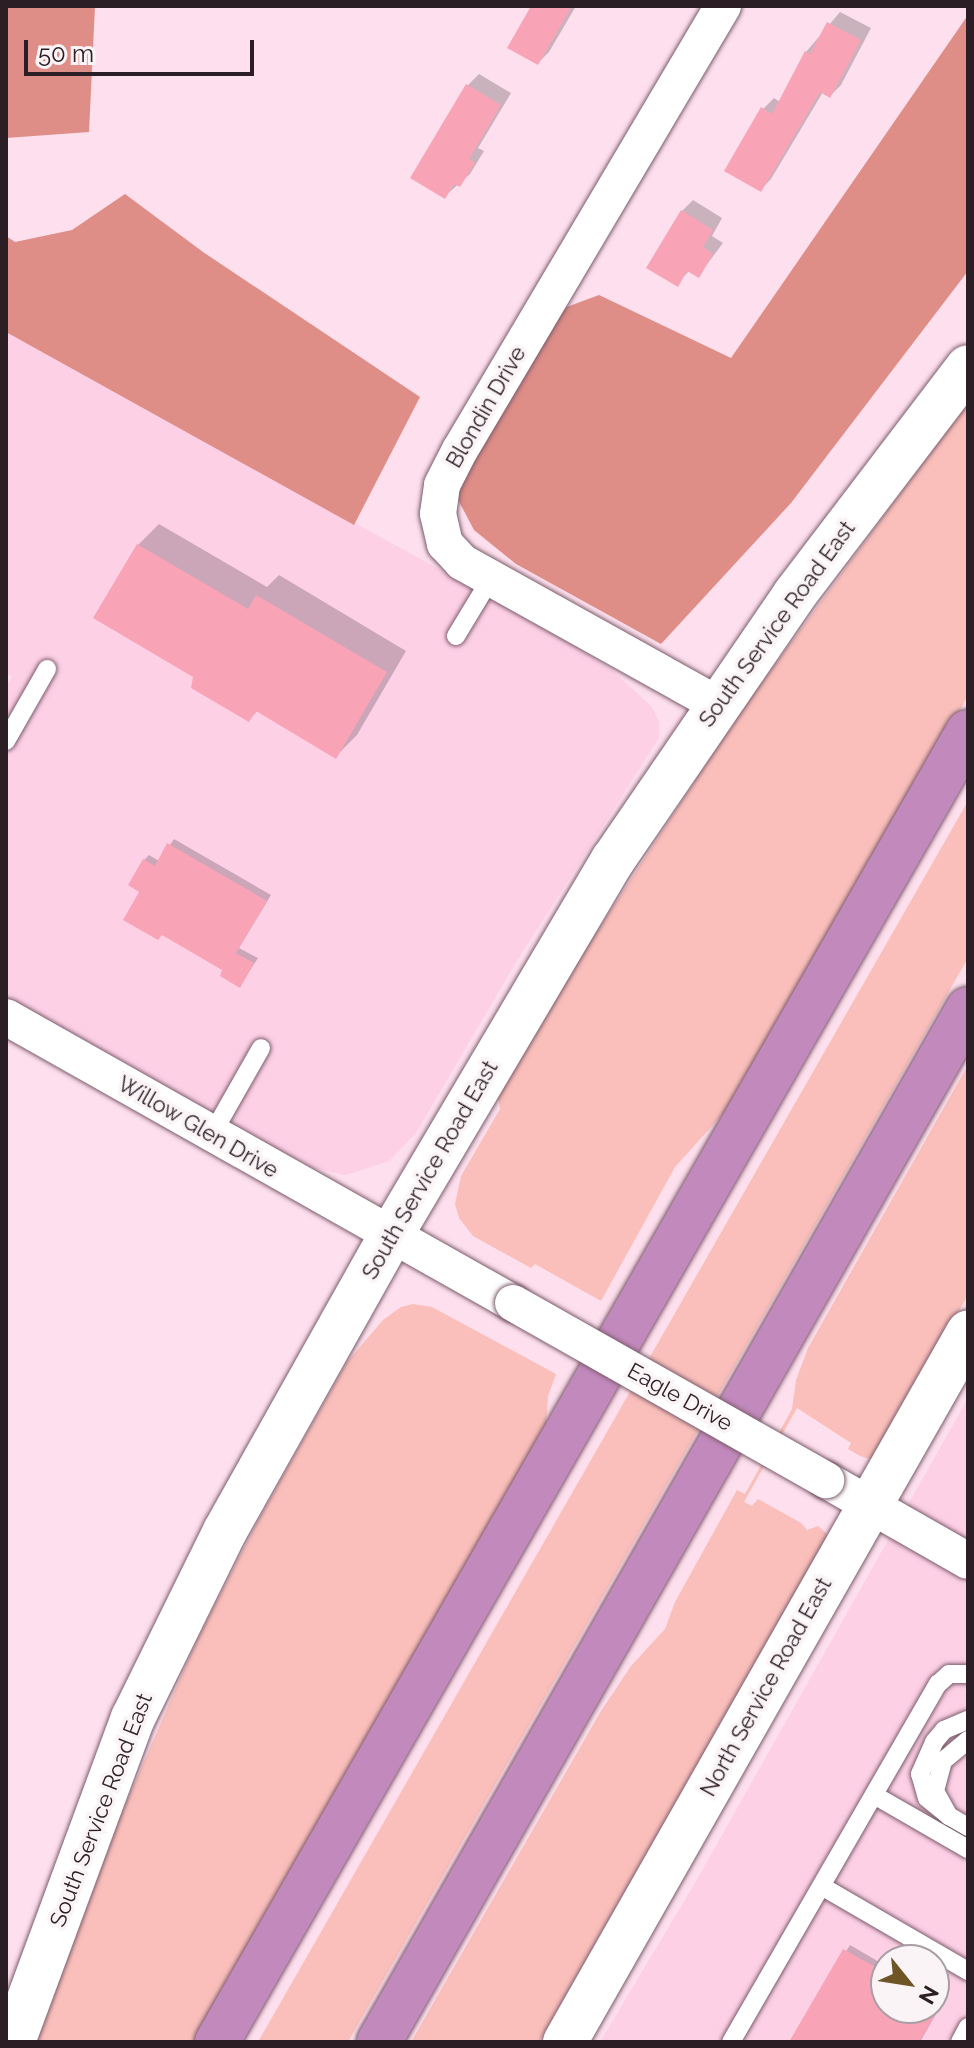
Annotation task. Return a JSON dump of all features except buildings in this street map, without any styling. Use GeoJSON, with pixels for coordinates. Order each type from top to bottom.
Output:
{"type":"FeatureCollection","features":[{"type":"Feature","properties":{"kind":"highway"},"geometry":{"type":"LineString","coordinates":[[217,2042],[968,732]]}},
{"type":"Feature","properties":{"kind":"highway"},"geometry":{"type":"LineString","coordinates":[[379,2042],[968,1009]]}},
{"type":"Feature","properties":{"kind":"main road","name":"South Service Road East"},"geometry":{"type":"LineString","coordinates":[[13,2042],[133,1718],[225,1531],[391,1235],[613,860],[795,594],[968,367]]}},
{"type":"Feature","properties":{"kind":"main road","name":"North Service Road East"},"geometry":{"type":"LineString","coordinates":[[570,2038],[968,1333]]}},
{"type":"Feature","properties":{"kind":"street","name":"Blondin Drive"},"geometry":{"type":"LineString","coordinates":[[717,704],[462,562],[445,544],[438,514],[442,485],[723,6]]}},
{"type":"Feature","properties":{"kind":"street","name":"Willow Glen Drive"},"geometry":{"type":"LineString","coordinates":[[6,1017],[211,1136],[391,1235]]}},
{"type":"Feature","properties":{"kind":"street","name":"Eagle Drive"},"geometry":{"type":"LineString","coordinates":[[391,1235],[968,1561]]}},
{"type":"Feature","properties":{"kind":"lane"},"geometry":{"type":"LineString","coordinates":[[456,636],[491,578]]}},
{"type":"Feature","properties":{"kind":"lane"},"geometry":{"type":"LineString","coordinates":[[6,741],[47,669]]}},
{"type":"Feature","properties":{"kind":"lane"},"geometry":{"type":"LineString","coordinates":[[211,1136],[261,1048]]}},
{"type":"Feature","properties":{"kind":"lane"},"geometry":{"type":"LineString","coordinates":[[731,2042],[938,1684],[949,1674],[968,1674]]}},
{"type":"Feature","properties":{"kind":"lane"},"geometry":{"type":"LineString","coordinates":[[968,1720],[944,1730],[934,1742],[920,1774],[927,1798],[968,1827]]}},
{"type":"Feature","properties":{"kind":"lane"},"geometry":{"type":"LineString","coordinates":[[949,1816],[935,1791],[937,1776],[956,1747],[968,1740]]}},
{"type":"Feature","properties":{"kind":"lane"},"geometry":{"type":"LineString","coordinates":[[874,1795],[968,1849]]}},
{"type":"Feature","properties":{"kind":"lane"},"geometry":{"type":"LineString","coordinates":[[823,1887],[968,1971]]}},
{"type":"Feature","properties":{"kind":"lane"},"geometry":{"type":"LineString","coordinates":[[960,2042],[968,2027]]}},
{"type":"Feature","properties":{"kind":"shaded area"},"geometry":{"type":"Polygon","coordinates":[[[6,6],[95,6],[89,132],[6,138],[6,6]]]}},
{"type":"Feature","properties":{"kind":"shaded area"},"geometry":{"type":"Polygon","coordinates":[[[968,15],[968,271],[791,503],[661,644],[516,564],[474,530],[455,494],[556,311],[599,295],[731,358],[968,15]]]}},
{"type":"Feature","properties":{"kind":"shaded area"},"geometry":{"type":"Polygon","coordinates":[[[125,194],[203,252],[420,397],[354,525],[6,332],[6,236],[15,242],[72,230],[125,194]]]}},
{"type":"Feature","properties":{"kind":"shaded area"},"geometry":{"type":"Polygon","coordinates":[[[6,332],[561,636],[613,671],[652,707],[659,722],[659,738],[515,964],[416,1133],[389,1161],[346,1175],[313,1168],[255,1139],[6,997],[6,686],[12,677],[6,673],[6,332]]]}},
{"type":"Feature","properties":{"kind":"shaded area"},"geometry":{"type":"Polygon","coordinates":[[[968,401],[968,696],[747,1080],[730,1106],[675,1167],[601,1301],[535,1264],[531,1268],[473,1236],[459,1218],[455,1204],[461,1176],[500,1109],[498,1097],[579,959],[674,813],[746,704],[968,401]]]}},
{"type":"Feature","properties":{"kind":"shaded area"},"geometry":{"type":"Polygon","coordinates":[[[968,801],[968,958],[348,2042],[258,2042],[968,801]]]}},
{"type":"Feature","properties":{"kind":"shaded area"},"geometry":{"type":"Polygon","coordinates":[[[968,1065],[968,1295],[877,1454],[870,1459],[848,1449],[851,1443],[797,1408],[744,1502],[752,1506],[758,1499],[801,1523],[807,1530],[818,1526],[827,1534],[826,1539],[539,2042],[411,2042],[601,1711],[631,1666],[665,1629],[675,1602],[737,1490],[745,1494],[792,1409],[796,1380],[808,1348],[968,1065]]]}},
{"type":"Feature","properties":{"kind":"shaded area"},"geometry":{"type":"Polygon","coordinates":[[[413,1304],[432,1307],[556,1374],[548,1396],[546,1426],[288,1884],[194,2042],[37,2042],[119,1819],[197,1640],[259,1519],[347,1362],[383,1320],[401,1307],[413,1304]]]}},
{"type":"Feature","properties":{"kind":"shaded area"},"geometry":{"type":"Polygon","coordinates":[[[968,1398],[968,2042],[600,2042],[695,1883],[968,1398]]]}}]}
